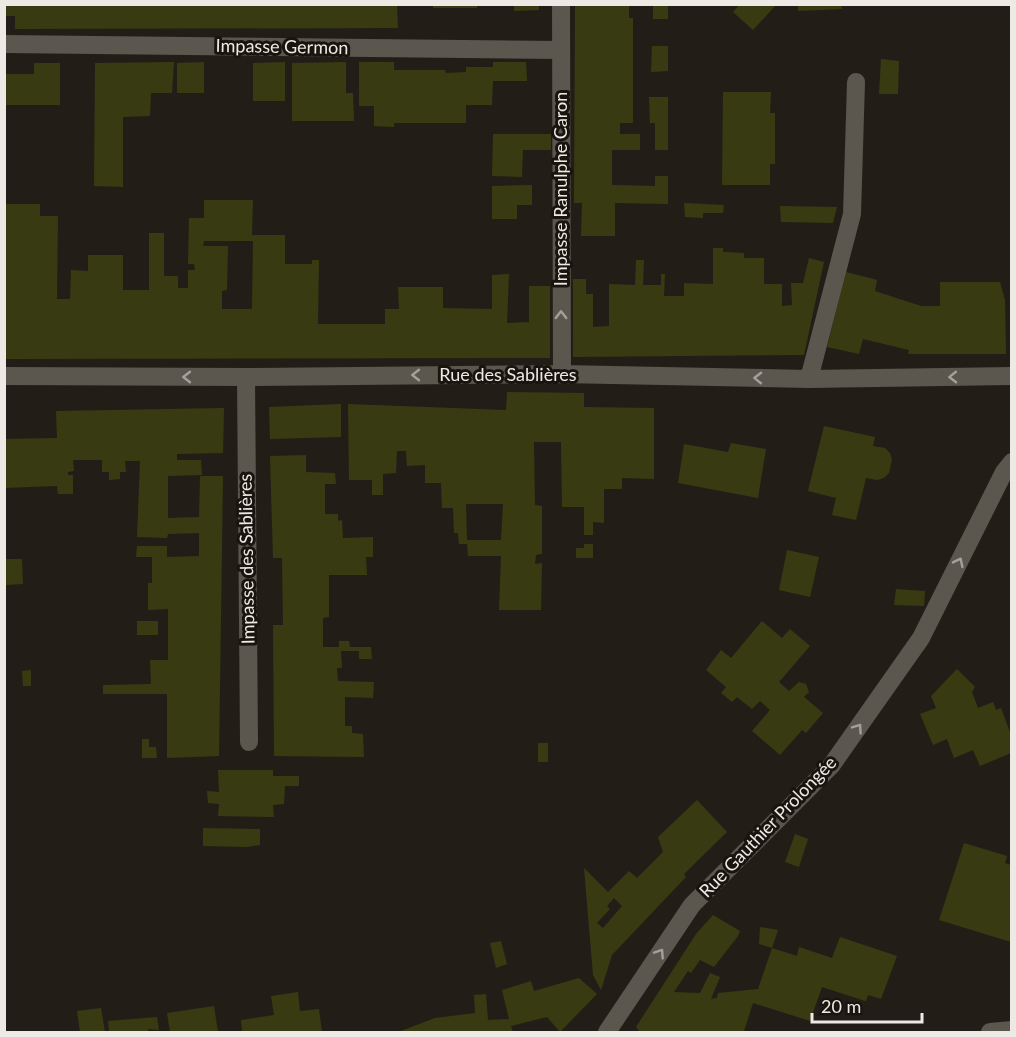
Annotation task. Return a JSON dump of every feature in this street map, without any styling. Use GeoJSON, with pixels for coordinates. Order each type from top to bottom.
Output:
{"type":"FeatureCollection","features":[{"type":"Feature","properties":{"kind":"street","name":"Impasse Ranulphe Caron"},"geometry":{"type":"LineString","coordinates":[[561,4],[561,374]]}},
{"type":"Feature","properties":{"kind":"street","name":"Impasse Germon"},"geometry":{"type":"LineString","coordinates":[[4,44],[560,50]]}},
{"type":"Feature","properties":{"kind":"street"},"geometry":{"type":"LineString","coordinates":[[809,379],[852,214],[856,82]]}},
{"type":"Feature","properties":{"kind":"street","name":"Rue des Sablières"},"geometry":{"type":"LineString","coordinates":[[4,376],[246,377],[561,374],[809,379],[1011,376]]}},
{"type":"Feature","properties":{"kind":"street","name":"Impasse des Sablières"},"geometry":{"type":"LineString","coordinates":[[246,377],[249,742]]}},
{"type":"Feature","properties":{"kind":"street","name":"Rue Gauthier Prolongée"},"geometry":{"type":"LineString","coordinates":[[607,1032],[692,905],[831,766],[921,638],[1011,462]]}},
{"type":"Feature","properties":{"kind":"street"},"geometry":{"type":"LineString","coordinates":[[990,1032],[1011,1030]]}},
{"type":"Feature","properties":{"kind":"building"},"geometry":{"type":"Polygon","coordinates":[[[4,4],[397,4],[398,28],[15,29],[15,16],[4,16],[4,4]]]}},
{"type":"Feature","properties":{"kind":"building"},"geometry":{"type":"Polygon","coordinates":[[[514,4],[539,4],[539,10],[514,11],[514,4]]]}},
{"type":"Feature","properties":{"kind":"building"},"geometry":{"type":"Polygon","coordinates":[[[575,4],[629,4],[629,18],[633,18],[633,123],[620,123],[620,134],[640,134],[640,150],[612,150],[612,185],[655,186],[655,176],[668,176],[668,204],[615,203],[615,236],[581,236],[582,203],[574,203],[575,4]]]}},
{"type":"Feature","properties":{"kind":"building"},"geometry":{"type":"Polygon","coordinates":[[[653,4],[668,4],[668,19],[653,19],[653,4]]]}},
{"type":"Feature","properties":{"kind":"building"},"geometry":{"type":"Polygon","coordinates":[[[740,4],[777,4],[753,30],[733,12],[740,4]]]}},
{"type":"Feature","properties":{"kind":"building"},"geometry":{"type":"Polygon","coordinates":[[[798,4],[841,4],[842,9],[798,11],[798,4]]]}},
{"type":"Feature","properties":{"kind":"building"},"geometry":{"type":"Polygon","coordinates":[[[433,5],[477,5],[477,8],[433,8],[433,5]]]}},
{"type":"Feature","properties":{"kind":"building"},"geometry":{"type":"Polygon","coordinates":[[[652,46],[668,46],[668,71],[651,72],[652,46]]]}},
{"type":"Feature","properties":{"kind":"building"},"geometry":{"type":"Polygon","coordinates":[[[881,59],[899,61],[898,94],[879,94],[881,59]]]}},
{"type":"Feature","properties":{"kind":"building"},"geometry":{"type":"Polygon","coordinates":[[[174,62],[172,93],[151,93],[150,116],[123,117],[123,187],[94,186],[95,63],[174,62]]]}},
{"type":"Feature","properties":{"kind":"building"},"geometry":{"type":"Polygon","coordinates":[[[204,62],[204,93],[177,93],[177,63],[204,62]]]}},
{"type":"Feature","properties":{"kind":"building"},"geometry":{"type":"Polygon","coordinates":[[[285,62],[285,101],[253,101],[253,63],[285,62]]]}},
{"type":"Feature","properties":{"kind":"building"},"geometry":{"type":"Polygon","coordinates":[[[346,62],[346,93],[353,93],[354,121],[292,121],[292,63],[346,62]]]}},
{"type":"Feature","properties":{"kind":"building"},"geometry":{"type":"Polygon","coordinates":[[[359,62],[394,62],[394,70],[445,70],[446,73],[466,72],[466,67],[493,67],[493,62],[526,62],[527,81],[493,81],[492,105],[466,105],[466,123],[394,123],[394,127],[374,126],[374,106],[359,106],[359,62]]]}},
{"type":"Feature","properties":{"kind":"building"},"geometry":{"type":"Polygon","coordinates":[[[34,63],[60,63],[60,105],[4,105],[4,74],[34,74],[34,63]]]}},
{"type":"Feature","properties":{"kind":"building"},"geometry":{"type":"Polygon","coordinates":[[[723,92],[771,92],[770,113],[775,113],[775,164],[770,164],[770,185],[722,185],[723,92]]]}},
{"type":"Feature","properties":{"kind":"building"},"geometry":{"type":"Polygon","coordinates":[[[649,97],[668,97],[668,150],[655,150],[655,123],[650,123],[649,97]]]}},
{"type":"Feature","properties":{"kind":"building"},"geometry":{"type":"Polygon","coordinates":[[[493,134],[551,134],[551,150],[523,150],[522,177],[492,176],[493,134]]]}},
{"type":"Feature","properties":{"kind":"building"},"geometry":{"type":"Polygon","coordinates":[[[532,185],[532,205],[517,205],[517,219],[492,219],[492,186],[532,185]]]}},
{"type":"Feature","properties":{"kind":"building"},"geometry":{"type":"Polygon","coordinates":[[[204,200],[253,200],[252,235],[285,235],[285,264],[312,264],[312,260],[319,260],[318,324],[385,324],[385,309],[399,309],[398,287],[443,287],[443,308],[492,309],[492,275],[509,274],[507,323],[529,322],[529,286],[550,286],[550,358],[5,359],[5,204],[40,204],[40,216],[58,216],[57,299],[70,299],[71,270],[88,271],[88,255],[123,255],[123,290],[149,290],[149,233],[164,233],[164,276],[178,276],[178,288],[188,288],[188,270],[195,270],[194,264],[188,264],[189,218],[204,218],[204,200]],[[204,241],[203,246],[228,246],[227,290],[222,291],[222,309],[252,309],[253,241],[204,241]]]}},
{"type":"Feature","properties":{"kind":"building"},"geometry":{"type":"Polygon","coordinates":[[[684,203],[724,205],[723,213],[703,213],[703,218],[685,217],[684,203]]]}},
{"type":"Feature","properties":{"kind":"building"},"geometry":{"type":"Polygon","coordinates":[[[780,206],[837,207],[833,223],[781,222],[780,206]]]}},
{"type":"Feature","properties":{"kind":"building"},"geometry":{"type":"Polygon","coordinates":[[[713,248],[723,248],[723,252],[744,253],[744,258],[764,258],[764,284],[782,284],[782,306],[792,305],[791,283],[803,283],[809,258],[824,262],[804,355],[573,357],[573,279],[586,279],[586,294],[593,294],[593,327],[609,326],[609,284],[635,285],[636,260],[644,260],[643,285],[661,285],[661,274],[665,274],[664,296],[684,296],[684,283],[713,284],[713,248]]]}},
{"type":"Feature","properties":{"kind":"building"},"geometry":{"type":"Polygon","coordinates":[[[846,272],[877,280],[875,291],[921,306],[940,306],[940,282],[1000,282],[1005,300],[1006,354],[908,354],[909,350],[863,339],[859,354],[827,347],[846,272]]]}},
{"type":"Feature","properties":{"kind":"building"},"geometry":{"type":"Polygon","coordinates":[[[507,392],[584,393],[584,407],[654,408],[654,479],[622,478],[622,489],[604,489],[604,523],[593,522],[593,535],[584,535],[584,507],[562,507],[561,442],[534,442],[535,505],[542,506],[542,554],[536,555],[535,564],[542,563],[541,610],[499,610],[501,556],[468,556],[467,544],[459,544],[458,533],[454,533],[453,508],[442,508],[441,483],[425,483],[425,465],[407,466],[406,451],[397,451],[396,473],[383,474],[383,495],[372,495],[372,480],[349,480],[348,404],[506,410],[507,392]],[[466,504],[467,540],[501,540],[503,504],[466,504]]]}},
{"type":"Feature","properties":{"kind":"building"},"geometry":{"type":"Polygon","coordinates":[[[341,404],[341,437],[270,439],[269,407],[341,404]]]}},
{"type":"Feature","properties":{"kind":"building"},"geometry":{"type":"Polygon","coordinates":[[[224,408],[223,453],[177,454],[177,460],[201,460],[202,475],[168,476],[168,518],[199,517],[200,476],[223,476],[219,756],[167,758],[167,694],[103,694],[103,685],[151,684],[150,660],[168,660],[168,609],[148,610],[148,583],[152,583],[152,557],[136,557],[137,546],[167,546],[167,557],[199,556],[199,533],[168,534],[167,538],[137,537],[140,461],[125,461],[126,472],[120,472],[120,479],[109,480],[109,472],[102,472],[102,460],[73,460],[74,471],[68,472],[68,475],[73,475],[73,494],[58,494],[57,486],[4,488],[4,439],[57,438],[56,411],[224,408]]]}},
{"type":"Feature","properties":{"kind":"building"},"geometry":{"type":"Polygon","coordinates":[[[824,426],[875,437],[873,446],[885,448],[890,453],[892,460],[889,473],[877,480],[866,478],[856,520],[832,515],[836,498],[808,491],[824,426]]]}},
{"type":"Feature","properties":{"kind":"building"},"geometry":{"type":"Polygon","coordinates":[[[731,443],[766,449],[758,498],[678,483],[684,444],[728,452],[731,443]]]}},
{"type":"Feature","properties":{"kind":"building"},"geometry":{"type":"Polygon","coordinates":[[[306,455],[306,472],[335,473],[336,484],[325,484],[325,514],[338,514],[338,521],[342,520],[343,538],[373,537],[373,557],[366,557],[367,575],[329,575],[329,617],[323,618],[323,647],[339,647],[339,641],[349,641],[350,647],[371,647],[372,659],[359,659],[359,651],[341,651],[342,668],[337,668],[338,681],[374,682],[373,698],[345,697],[345,726],[352,726],[352,733],[363,734],[364,757],[274,756],[273,625],[283,625],[282,558],[273,558],[270,456],[306,455]]]}},
{"type":"Feature","properties":{"kind":"building"},"geometry":{"type":"Polygon","coordinates":[[[584,544],[593,544],[593,558],[576,558],[576,548],[584,548],[584,544]]]}},
{"type":"Feature","properties":{"kind":"building"},"geometry":{"type":"Polygon","coordinates":[[[787,550],[819,557],[810,597],[779,590],[787,550]]]}},
{"type":"Feature","properties":{"kind":"building"},"geometry":{"type":"Polygon","coordinates":[[[4,559],[22,559],[23,584],[5,585],[4,559]]]}},
{"type":"Feature","properties":{"kind":"building"},"geometry":{"type":"Polygon","coordinates":[[[896,589],[925,591],[924,606],[894,605],[896,589]]]}},
{"type":"Feature","properties":{"kind":"building"},"geometry":{"type":"Polygon","coordinates":[[[137,621],[158,621],[158,635],[137,635],[137,621]]]}},
{"type":"Feature","properties":{"kind":"building"},"geometry":{"type":"Polygon","coordinates":[[[762,621],[782,638],[790,629],[810,646],[779,682],[789,691],[799,682],[806,684],[809,692],[804,697],[823,713],[806,733],[802,730],[780,755],[752,731],[770,710],[760,701],[752,709],[737,697],[732,702],[721,693],[726,687],[706,670],[721,650],[731,658],[762,621]]]}},
{"type":"Feature","properties":{"kind":"building"},"geometry":{"type":"Polygon","coordinates":[[[957,669],[975,687],[972,692],[978,708],[993,702],[996,710],[1001,708],[1011,735],[1011,753],[980,766],[973,750],[954,758],[947,739],[933,745],[920,714],[936,708],[931,696],[957,669]]]}},
{"type":"Feature","properties":{"kind":"building"},"geometry":{"type":"Polygon","coordinates":[[[31,670],[31,686],[23,686],[22,671],[31,670]]]}},
{"type":"Feature","properties":{"kind":"building"},"geometry":{"type":"Polygon","coordinates":[[[142,739],[149,739],[149,747],[156,747],[157,758],[142,758],[142,739]]]}},
{"type":"Feature","properties":{"kind":"building"},"geometry":{"type":"Polygon","coordinates":[[[538,743],[548,743],[548,762],[538,762],[538,743]]]}},
{"type":"Feature","properties":{"kind":"building"},"geometry":{"type":"Polygon","coordinates":[[[218,770],[273,770],[273,776],[299,776],[299,786],[285,786],[284,804],[273,805],[274,817],[218,816],[219,804],[208,803],[207,791],[219,792],[218,770]]]}},
{"type":"Feature","properties":{"kind":"building"},"geometry":{"type":"Polygon","coordinates":[[[697,800],[727,832],[684,874],[686,877],[612,955],[601,990],[593,975],[584,868],[608,892],[629,871],[637,878],[663,852],[658,837],[697,800]],[[614,898],[607,906],[610,909],[597,923],[603,928],[622,906],[614,898]]]}},
{"type":"Feature","properties":{"kind":"building"},"geometry":{"type":"Polygon","coordinates":[[[203,828],[260,829],[260,845],[203,846],[203,828]]]}},
{"type":"Feature","properties":{"kind":"building"},"geometry":{"type":"Polygon","coordinates":[[[795,834],[808,839],[799,867],[785,862],[795,834]]]}},
{"type":"Feature","properties":{"kind":"building"},"geometry":{"type":"Polygon","coordinates":[[[964,843],[1007,856],[1005,863],[1011,865],[1011,942],[939,920],[964,843]]]}},
{"type":"Feature","properties":{"kind":"building"},"geometry":{"type":"Polygon","coordinates":[[[713,915],[740,931],[738,936],[714,967],[700,960],[691,973],[688,971],[674,992],[700,993],[710,973],[720,977],[711,999],[717,998],[718,993],[758,989],[772,948],[797,956],[799,947],[832,958],[840,937],[897,956],[881,999],[868,995],[865,1001],[822,987],[810,1021],[753,1003],[744,1031],[640,1032],[636,1027],[696,934],[713,915]]]}},
{"type":"Feature","properties":{"kind":"building"},"geometry":{"type":"Polygon","coordinates":[[[760,927],[778,930],[772,948],[759,944],[760,927]]]}},
{"type":"Feature","properties":{"kind":"building"},"geometry":{"type":"Polygon","coordinates":[[[501,941],[507,964],[496,968],[490,943],[501,941]]]}},
{"type":"Feature","properties":{"kind":"building"},"geometry":{"type":"Polygon","coordinates":[[[579,978],[597,994],[560,1032],[547,1017],[511,1026],[513,1032],[398,1032],[435,1018],[475,1013],[474,995],[486,994],[488,1020],[509,1019],[502,990],[531,981],[534,991],[579,978]]]}},
{"type":"Feature","properties":{"kind":"building"},"geometry":{"type":"Polygon","coordinates":[[[298,992],[300,1011],[319,1009],[322,1032],[242,1032],[241,1020],[274,1015],[271,996],[298,992]]]}},
{"type":"Feature","properties":{"kind":"building"},"geometry":{"type":"Polygon","coordinates":[[[214,1006],[218,1032],[170,1032],[167,1013],[214,1006]]]}},
{"type":"Feature","properties":{"kind":"building"},"geometry":{"type":"Polygon","coordinates":[[[101,1008],[105,1032],[80,1032],[77,1011],[101,1008]]]}},
{"type":"Feature","properties":{"kind":"building"},"geometry":{"type":"Polygon","coordinates":[[[157,1017],[159,1030],[109,1032],[108,1021],[157,1017]]]}}]}
